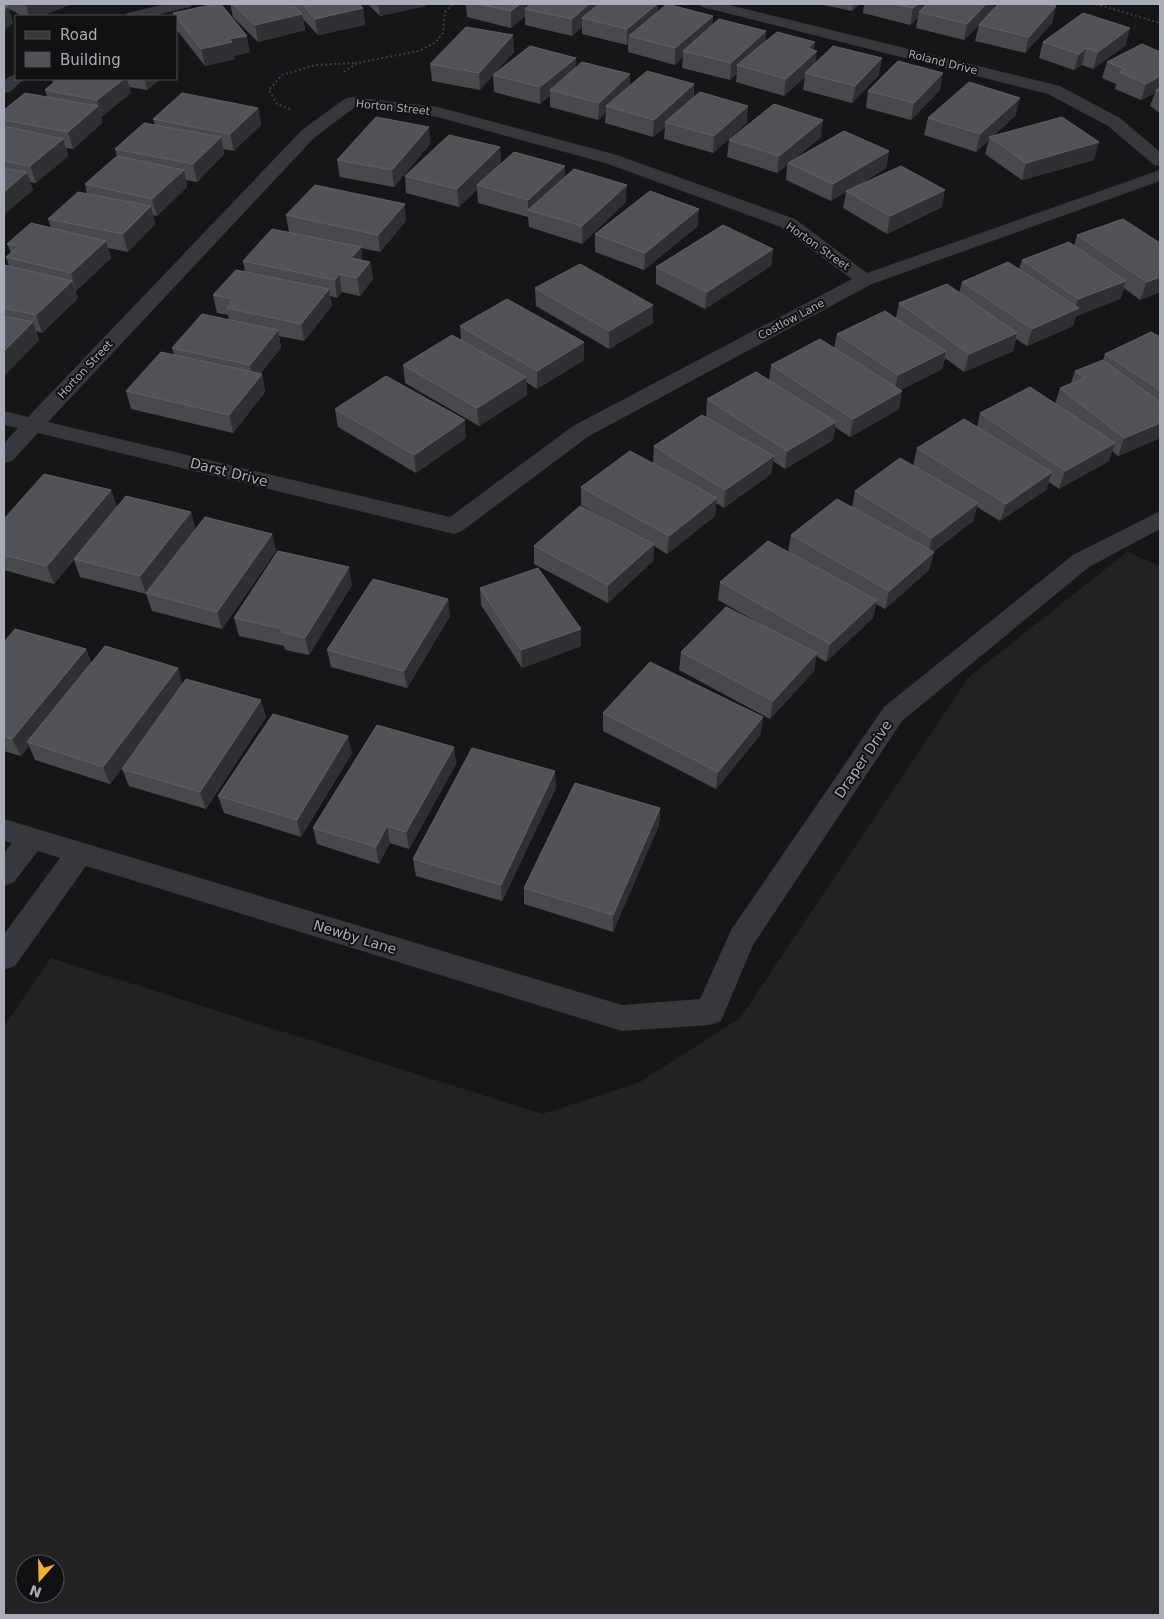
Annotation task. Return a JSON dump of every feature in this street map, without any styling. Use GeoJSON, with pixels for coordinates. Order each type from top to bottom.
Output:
{"type":"FeatureCollection","features":[{"type":"Feature","properties":{"kind":"street"},"geometry":{"type":"LineString","coordinates":[[137,15],[185,4]]}},
{"type":"Feature","properties":{"kind":"street","name":"Roland Drive"},"geometry":{"type":"LineString","coordinates":[[707,4],[1054,90],[1114,122],[1160,161]]}},
{"type":"Feature","properties":{"kind":"street"},"geometry":{"type":"LineString","coordinates":[[4,88],[15,79]]}},
{"type":"Feature","properties":{"kind":"street","name":"Horton Street"},"geometry":{"type":"LineString","coordinates":[[4,456],[308,134],[326,123],[352,102],[438,112],[611,160],[788,223],[865,280]]}},
{"type":"Feature","properties":{"kind":"street","name":"Costlow Lane"},"geometry":{"type":"LineString","coordinates":[[454,526],[581,432],[865,280],[1160,175]]}},
{"type":"Feature","properties":{"kind":"street","name":"Darst Drive"},"geometry":{"type":"LineString","coordinates":[[4,418],[454,526]]}},
{"type":"Feature","properties":{"kind":"street","name":"Draper Drive"},"geometry":{"type":"LineString","coordinates":[[710,1012],[741,939],[893,714],[1081,561],[1160,519]]}},
{"type":"Feature","properties":{"kind":"street","name":"Newby Lane"},"geometry":{"type":"LineString","coordinates":[[4,830],[622,1018],[710,1012]]}},
{"type":"Feature","properties":{"kind":"street"},"geometry":{"type":"LineString","coordinates":[[4,874],[32,838]]}},
{"type":"Feature","properties":{"kind":"street"},"geometry":{"type":"LineString","coordinates":[[4,957],[80,853]]}},
{"type":"Feature","properties":{"kind":"path"},"geometry":{"type":"LineString","coordinates":[[326,123],[276,104],[269,90],[282,75],[307,67],[357,63],[419,51],[436,42],[442,33],[445,12],[453,4]]}},
{"type":"Feature","properties":{"kind":"path"},"geometry":{"type":"LineString","coordinates":[[1096,4],[1143,20],[1160,23]]}},
{"type":"Feature","properties":{"kind":"path"},"geometry":{"type":"LineString","coordinates":[[352,102],[326,84],[357,63]]}},
{"type":"Feature","properties":{"kind":"shaded area"},"geometry":{"type":"Polygon","coordinates":[[[1127,552],[1160,566],[1160,1615],[4,1615],[4,1026],[51,958],[542,1114],[640,1082],[740,1018],[969,677],[1127,552]]]}},
{"type":"Feature","properties":{"kind":"building"},"geometry":{"type":"Polygon","coordinates":[[[221,4],[247,36],[229,39],[232,42],[201,49],[178,19],[178,15],[173,13],[221,4]]]}},
{"type":"Feature","properties":{"kind":"building"},"geometry":{"type":"Polygon","coordinates":[[[233,4],[292,4],[302,14],[255,25],[233,4]]]}},
{"type":"Feature","properties":{"kind":"building"},"geometry":{"type":"Polygon","coordinates":[[[302,4],[359,4],[363,8],[315,19],[302,4]]]}},
{"type":"Feature","properties":{"kind":"building"},"geometry":{"type":"Polygon","coordinates":[[[478,4],[520,4],[511,11],[478,4]]]}},
{"type":"Feature","properties":{"kind":"building"},"geometry":{"type":"Polygon","coordinates":[[[531,4],[589,4],[572,19],[525,9],[531,4]]]}},
{"type":"Feature","properties":{"kind":"building"},"geometry":{"type":"Polygon","coordinates":[[[599,4],[657,4],[627,29],[582,18],[599,4]]]}},
{"type":"Feature","properties":{"kind":"building"},"geometry":{"type":"Polygon","coordinates":[[[667,4],[713,16],[675,48],[629,36],[667,4]]]}},
{"type":"Feature","properties":{"kind":"building"},"geometry":{"type":"Polygon","coordinates":[[[893,4],[918,4],[913,8],[893,4]]]}},
{"type":"Feature","properties":{"kind":"building"},"geometry":{"type":"Polygon","coordinates":[[[927,4],[986,4],[967,24],[919,12],[927,4]]]}},
{"type":"Feature","properties":{"kind":"building"},"geometry":{"type":"Polygon","coordinates":[[[998,4],[1045,4],[1056,6],[1029,37],[979,25],[998,4]]]}},
{"type":"Feature","properties":{"kind":"building"},"geometry":{"type":"Polygon","coordinates":[[[1083,13],[1130,28],[1098,52],[1086,48],[1079,54],[1043,42],[1083,13]]]}},
{"type":"Feature","properties":{"kind":"building"},"geometry":{"type":"Polygon","coordinates":[[[719,19],[766,31],[731,63],[683,51],[719,19]]]}},
{"type":"Feature","properties":{"kind":"building"},"geometry":{"type":"Polygon","coordinates":[[[466,27],[513,35],[479,73],[430,64],[466,27]]]}},
{"type":"Feature","properties":{"kind":"building"},"geometry":{"type":"Polygon","coordinates":[[[777,32],[815,42],[808,48],[817,51],[786,79],[737,65],[777,32]]]}},
{"type":"Feature","properties":{"kind":"building"},"geometry":{"type":"Polygon","coordinates":[[[1142,44],[1160,52],[1160,76],[1146,84],[1120,72],[1125,69],[1107,62],[1142,44]]]}},
{"type":"Feature","properties":{"kind":"building"},"geometry":{"type":"Polygon","coordinates":[[[530,46],[576,58],[540,87],[493,75],[530,46]]]}},
{"type":"Feature","properties":{"kind":"building"},"geometry":{"type":"Polygon","coordinates":[[[833,46],[882,58],[855,86],[805,73],[833,46]]]}},
{"type":"Feature","properties":{"kind":"building"},"geometry":{"type":"Polygon","coordinates":[[[898,61],[943,73],[914,103],[868,91],[898,61]]]}},
{"type":"Feature","properties":{"kind":"building"},"geometry":{"type":"Polygon","coordinates":[[[582,62],[630,74],[599,103],[550,90],[582,62]]]}},
{"type":"Feature","properties":{"kind":"building"},"geometry":{"type":"Polygon","coordinates":[[[647,71],[694,84],[654,120],[606,106],[647,71]]]}},
{"type":"Feature","properties":{"kind":"building"},"geometry":{"type":"Polygon","coordinates":[[[57,80],[123,80],[97,100],[45,90],[57,80]]]}},
{"type":"Feature","properties":{"kind":"building"},"geometry":{"type":"Polygon","coordinates":[[[969,82],[1020,98],[980,134],[928,118],[969,82]]]}},
{"type":"Feature","properties":{"kind":"building"},"geometry":{"type":"Polygon","coordinates":[[[700,92],[748,106],[714,136],[665,122],[700,92]]]}},
{"type":"Feature","properties":{"kind":"building"},"geometry":{"type":"Polygon","coordinates":[[[25,93],[98,106],[68,132],[4,120],[4,110],[25,93]]]}},
{"type":"Feature","properties":{"kind":"building"},"geometry":{"type":"Polygon","coordinates":[[[182,93],[258,108],[230,134],[153,119],[182,93]]]}},
{"type":"Feature","properties":{"kind":"building"},"geometry":{"type":"Polygon","coordinates":[[[774,104],[823,120],[779,156],[729,140],[774,104]]]}},
{"type":"Feature","properties":{"kind":"building"},"geometry":{"type":"Polygon","coordinates":[[[376,117],[429,127],[392,170],[337,160],[376,117]]]}},
{"type":"Feature","properties":{"kind":"building"},"geometry":{"type":"Polygon","coordinates":[[[1062,117],[1099,142],[1026,163],[989,137],[1062,117]]]}},
{"type":"Feature","properties":{"kind":"building"},"geometry":{"type":"Polygon","coordinates":[[[144,123],[221,137],[193,164],[115,149],[144,123]]]}},
{"type":"Feature","properties":{"kind":"building"},"geometry":{"type":"Polygon","coordinates":[[[4,126],[63,139],[30,166],[4,161],[4,126]]]}},
{"type":"Feature","properties":{"kind":"building"},"geometry":{"type":"Polygon","coordinates":[[[844,131],[889,151],[833,184],[788,163],[844,131]]]}},
{"type":"Feature","properties":{"kind":"building"},"geometry":{"type":"Polygon","coordinates":[[[449,135],[500,147],[457,189],[405,176],[449,135]]]}},
{"type":"Feature","properties":{"kind":"building"},"geometry":{"type":"Polygon","coordinates":[[[514,152],[565,166],[528,200],[477,185],[514,152]]]}},
{"type":"Feature","properties":{"kind":"building"},"geometry":{"type":"Polygon","coordinates":[[[117,156],[184,170],[152,199],[85,184],[117,156]]]}},
{"type":"Feature","properties":{"kind":"building"},"geometry":{"type":"Polygon","coordinates":[[[901,166],[945,190],[890,216],[846,191],[901,166]]]}},
{"type":"Feature","properties":{"kind":"building"},"geometry":{"type":"Polygon","coordinates":[[[4,168],[27,172],[4,192],[4,168]]]}},
{"type":"Feature","properties":{"kind":"building"},"geometry":{"type":"Polygon","coordinates":[[[574,169],[627,185],[582,226],[528,210],[574,169]]]}},
{"type":"Feature","properties":{"kind":"building"},"geometry":{"type":"Polygon","coordinates":[[[315,185],[405,204],[378,235],[286,215],[315,185]]]}},
{"type":"Feature","properties":{"kind":"building"},"geometry":{"type":"Polygon","coordinates":[[[650,191],[699,209],[645,253],[595,234],[650,191]]]}},
{"type":"Feature","properties":{"kind":"building"},"geometry":{"type":"Polygon","coordinates":[[[78,192],[151,206],[123,234],[48,219],[78,192]]]}},
{"type":"Feature","properties":{"kind":"building"},"geometry":{"type":"Polygon","coordinates":[[[1123,219],[1160,243],[1160,277],[1147,282],[1077,235],[1123,219]]]}},
{"type":"Feature","properties":{"kind":"building"},"geometry":{"type":"Polygon","coordinates":[[[31,223],[106,241],[71,273],[6,257],[19,246],[7,244],[31,223]]]}},
{"type":"Feature","properties":{"kind":"building"},"geometry":{"type":"Polygon","coordinates":[[[723,225],[773,249],[707,292],[656,267],[723,225]]]}},
{"type":"Feature","properties":{"kind":"building"},"geometry":{"type":"Polygon","coordinates":[[[272,229],[361,247],[351,258],[370,262],[357,278],[339,274],[335,280],[243,261],[272,229]]]}},
{"type":"Feature","properties":{"kind":"building"},"geometry":{"type":"Polygon","coordinates":[[[1069,242],[1126,281],[1078,299],[1022,260],[1069,242]]]}},
{"type":"Feature","properties":{"kind":"building"},"geometry":{"type":"Polygon","coordinates":[[[1008,262],[1079,308],[1032,329],[962,282],[1008,262]]]}},
{"type":"Feature","properties":{"kind":"building"},"geometry":{"type":"Polygon","coordinates":[[[580,264],[653,305],[609,331],[535,288],[580,264]]]}},
{"type":"Feature","properties":{"kind":"building"},"geometry":{"type":"Polygon","coordinates":[[[4,265],[72,281],[36,315],[4,308],[4,265]]]}},
{"type":"Feature","properties":{"kind":"building"},"geometry":{"type":"Polygon","coordinates":[[[236,270],[329,289],[301,324],[227,308],[233,299],[213,295],[236,270]]]}},
{"type":"Feature","properties":{"kind":"building"},"geometry":{"type":"Polygon","coordinates":[[[947,284],[1017,333],[969,354],[899,303],[947,284]]]}},
{"type":"Feature","properties":{"kind":"building"},"geometry":{"type":"Polygon","coordinates":[[[507,299],[584,342],[537,371],[460,326],[507,299]]]}},
{"type":"Feature","properties":{"kind":"building"},"geometry":{"type":"Polygon","coordinates":[[[885,311],[946,351],[898,375],[837,334],[885,311]]]}},
{"type":"Feature","properties":{"kind":"building"},"geometry":{"type":"Polygon","coordinates":[[[202,314],[278,330],[250,365],[172,348],[202,314]]]}},
{"type":"Feature","properties":{"kind":"building"},"geometry":{"type":"Polygon","coordinates":[[[4,316],[33,322],[4,351],[4,316]]]}},
{"type":"Feature","properties":{"kind":"building"},"geometry":{"type":"Polygon","coordinates":[[[1151,332],[1160,337],[1160,390],[1105,354],[1151,332]]]}},
{"type":"Feature","properties":{"kind":"building"},"geometry":{"type":"Polygon","coordinates":[[[452,335],[526,377],[477,408],[403,365],[452,335]]]}},
{"type":"Feature","properties":{"kind":"building"},"geometry":{"type":"Polygon","coordinates":[[[820,339],[902,391],[853,419],[771,365],[820,339]]]}},
{"type":"Feature","properties":{"kind":"building"},"geometry":{"type":"Polygon","coordinates":[[[161,352],[262,374],[229,415],[126,391],[161,352]]]}},
{"type":"Feature","properties":{"kind":"building"},"geometry":{"type":"Polygon","coordinates":[[[1103,360],[1160,402],[1160,423],[1124,438],[1060,388],[1085,378],[1075,371],[1103,360]]]}},
{"type":"Feature","properties":{"kind":"building"},"geometry":{"type":"Polygon","coordinates":[[[756,372],[836,422],[787,451],[707,399],[756,372]]]}},
{"type":"Feature","properties":{"kind":"building"},"geometry":{"type":"Polygon","coordinates":[[[386,376],[465,420],[414,455],[335,409],[386,376]]]}},
{"type":"Feature","properties":{"kind":"building"},"geometry":{"type":"Polygon","coordinates":[[[1030,387],[1115,443],[1065,471],[980,413],[1030,387]]]}},
{"type":"Feature","properties":{"kind":"building"},"geometry":{"type":"Polygon","coordinates":[[[702,415],[774,456],[725,490],[654,446],[702,415]]]}},
{"type":"Feature","properties":{"kind":"building"},"geometry":{"type":"Polygon","coordinates":[[[964,419],[1052,472],[1006,504],[917,448],[964,419]]]}},
{"type":"Feature","properties":{"kind":"building"},"geometry":{"type":"Polygon","coordinates":[[[630,451],[717,498],[669,536],[581,487],[630,451]]]}},
{"type":"Feature","properties":{"kind":"building"},"geometry":{"type":"Polygon","coordinates":[[[900,458],[978,503],[932,538],[855,491],[900,458]]]}},
{"type":"Feature","properties":{"kind":"building"},"geometry":{"type":"Polygon","coordinates":[[[44,474],[111,490],[47,566],[4,555],[4,519],[44,474]]]}},
{"type":"Feature","properties":{"kind":"building"},"geometry":{"type":"Polygon","coordinates":[[[126,496],[191,512],[140,576],[74,559],[126,496]]]}},
{"type":"Feature","properties":{"kind":"building"},"geometry":{"type":"Polygon","coordinates":[[[837,499],[934,552],[889,591],[791,535],[837,499]]]}},
{"type":"Feature","properties":{"kind":"building"},"geometry":{"type":"Polygon","coordinates":[[[580,506],[654,544],[608,585],[534,546],[580,506]]]}},
{"type":"Feature","properties":{"kind":"building"},"geometry":{"type":"Polygon","coordinates":[[[205,517],[272,534],[217,612],[146,593],[205,517]]]}},
{"type":"Feature","properties":{"kind":"building"},"geometry":{"type":"Polygon","coordinates":[[[768,541],[877,600],[830,644],[720,582],[768,541]]]}},
{"type":"Feature","properties":{"kind":"building"},"geometry":{"type":"Polygon","coordinates":[[[278,551],[349,567],[305,638],[281,632],[283,629],[234,618],[278,551]]]}},
{"type":"Feature","properties":{"kind":"building"},"geometry":{"type":"Polygon","coordinates":[[[538,568],[581,629],[521,650],[480,588],[538,568]]]}},
{"type":"Feature","properties":{"kind":"building"},"geometry":{"type":"Polygon","coordinates":[[[373,579],[448,599],[404,671],[327,650],[373,579]]]}},
{"type":"Feature","properties":{"kind":"building"},"geometry":{"type":"Polygon","coordinates":[[[726,607],[817,653],[773,701],[681,652],[726,607]]]}},
{"type":"Feature","properties":{"kind":"building"},"geometry":{"type":"Polygon","coordinates":[[[15,629],[86,649],[12,739],[4,737],[4,642],[15,629]]]}},
{"type":"Feature","properties":{"kind":"building"},"geometry":{"type":"Polygon","coordinates":[[[105,646],[178,668],[103,767],[27,742],[105,646]]]}},
{"type":"Feature","properties":{"kind":"building"},"geometry":{"type":"Polygon","coordinates":[[[650,662],[763,717],[718,772],[603,713],[650,662]]]}},
{"type":"Feature","properties":{"kind":"building"},"geometry":{"type":"Polygon","coordinates":[[[186,679],[261,700],[200,792],[122,769],[186,679]]]}},
{"type":"Feature","properties":{"kind":"building"},"geometry":{"type":"Polygon","coordinates":[[[273,714],[348,736],[297,820],[218,796],[273,714]]]}},
{"type":"Feature","properties":{"kind":"building"},"geometry":{"type":"Polygon","coordinates":[[[377,725],[454,747],[406,832],[387,826],[376,847],[313,828],[377,725]]]}},
{"type":"Feature","properties":{"kind":"building"},"geometry":{"type":"Polygon","coordinates":[[[472,748],[555,771],[501,885],[413,859],[472,748]]]}},
{"type":"Feature","properties":{"kind":"building"},"geometry":{"type":"Polygon","coordinates":[[[575,783],[660,808],[613,915],[524,888],[575,783]]]}}]}
